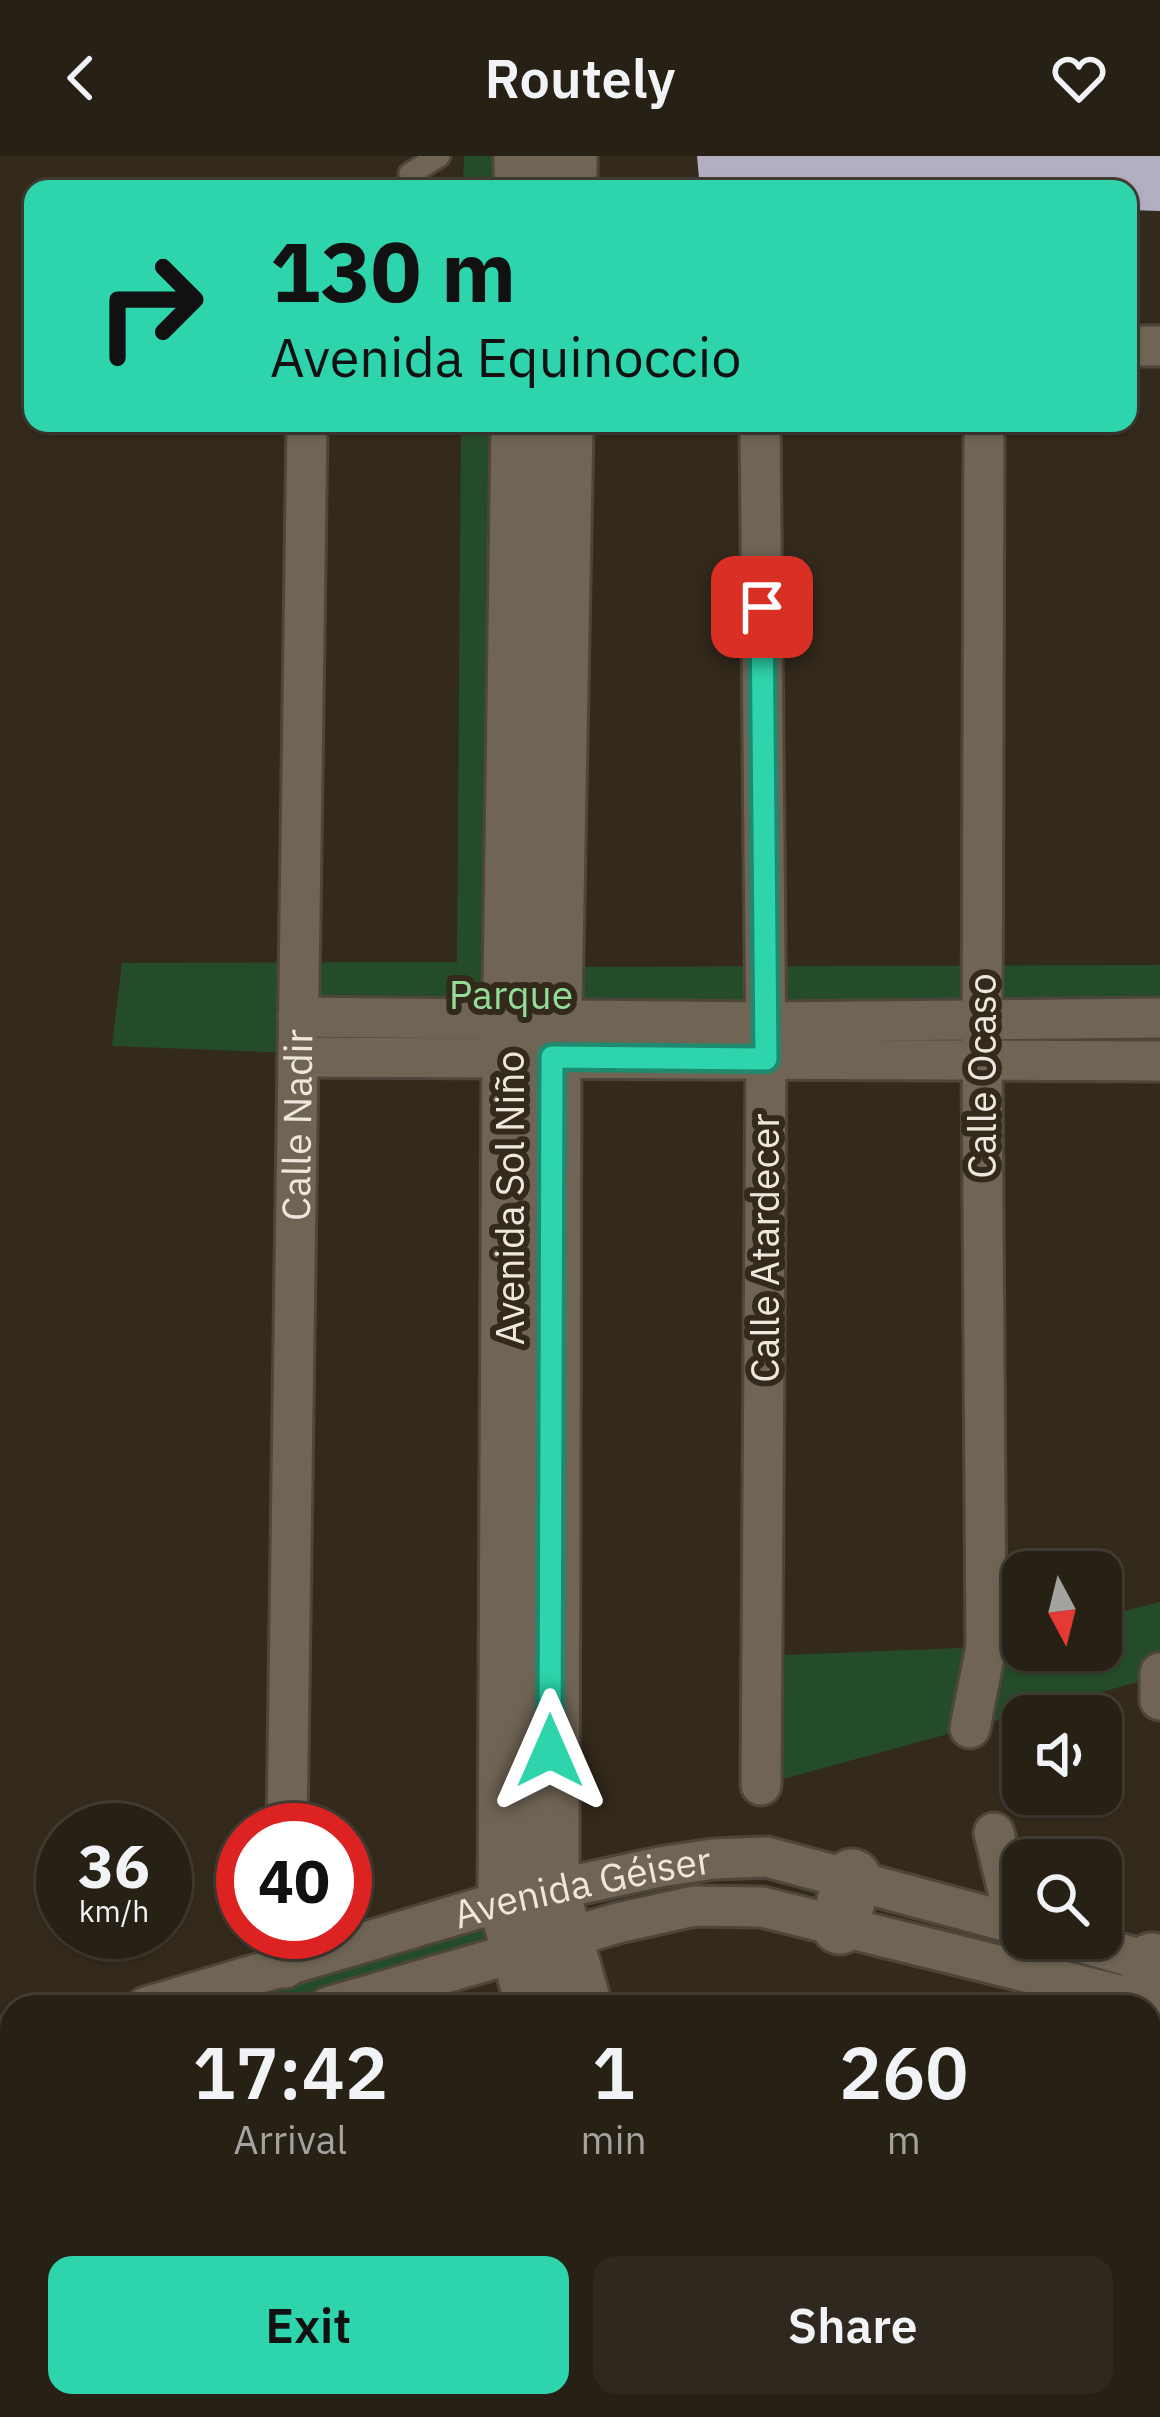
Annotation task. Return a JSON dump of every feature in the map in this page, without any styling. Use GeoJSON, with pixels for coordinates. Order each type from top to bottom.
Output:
{"type":"FeatureCollection","features":[{"type":"Feature","properties":{"kind":"street","name":"Calle Nadir"},"geometry":{"type":"LineString","coordinates":[[287,1803],[307,432]]}},
{"type":"Feature","properties":{"kind":"street","name":"Avenida Sol Niño"},"geometry":{"type":"LineString","coordinates":[[520,432],[532,1038],[535,1919]]}},
{"type":"Feature","properties":{"kind":"street","name":"Avenida Sol Niño"},"geometry":{"type":"LineString","coordinates":[[532,1038],[564,432]]}},
{"type":"Feature","properties":{"kind":"street","name":"Calle Atardecer"},"geometry":{"type":"LineString","coordinates":[[760,432],[766,1040],[761,1785]]}},
{"type":"Feature","properties":{"kind":"street","name":"Calle Ocaso"},"geometry":{"type":"LineString","coordinates":[[970,1728],[986,1647],[984,432]]}},
{"type":"Feature","properties":{"kind":"street"},"geometry":{"type":"LineString","coordinates":[[298,1017],[532,1038],[982,1040],[1160,1061]]}},
{"type":"Feature","properties":{"kind":"street"},"geometry":{"type":"LineString","coordinates":[[982,1040],[1160,1018]]}},
{"type":"Feature","properties":{"kind":"street"},"geometry":{"type":"LineString","coordinates":[[298,1057],[532,1038]]}},
{"type":"Feature","properties":{"kind":"street"},"geometry":{"type":"LineString","coordinates":[[1160,1673],[1160,1700]]}},
{"type":"Feature","properties":{"kind":"street"},"geometry":{"type":"LineString","coordinates":[[994,1833],[1002,1861]]}},
{"type":"Feature","properties":{"kind":"street","name":"Avenida Géiser"},"geometry":{"type":"LineString","coordinates":[[846,1902],[1155,1983]]}},
{"type":"Feature","properties":{"kind":"street","name":"Avenida Géiser"},"geometry":{"type":"LineString","coordinates":[[372,1939],[694,1906],[846,1902],[1002,1923]]}},
{"type":"Feature","properties":{"kind":"street"},"geometry":{"type":"LineString","coordinates":[[535,1919],[535,1995]]}},
{"type":"Feature","properties":{"kind":"street"},"geometry":{"type":"LineString","coordinates":[[535,1919],[576,1995]]}},
{"type":"Feature","properties":{"kind":"street","name":"Avenida Géiser"},"geometry":{"type":"LineString","coordinates":[[356,1995],[535,1919]]}},
{"type":"Feature","properties":{"kind":"street","name":"Avenida Géiser"},"geometry":{"type":"LineString","coordinates":[[175,1995],[264,1959]]}},
{"type":"Feature","properties":{"kind":"street","name":"Avenida Géiser"},"geometry":{"type":"LineString","coordinates":[[1108,1959],[1155,1983]]}},
{"type":"Feature","properties":{"kind":"lane"},"geometry":{"type":"LineString","coordinates":[[410,174],[440,156]]}},
{"type":"Feature","properties":{"kind":"green space"},"geometry":{"type":"Polygon","coordinates":[[[464,156],[570,156],[570,180],[463,180],[464,156]]]}},
{"type":"Feature","properties":{"kind":"green space","name":"Parque"},"geometry":{"type":"Polygon","coordinates":[[[461,432],[565,432],[570,967],[1160,965],[1160,1064],[396,1057],[112,1046],[122,963],[457,962],[461,432]]]}},
{"type":"Feature","properties":{"kind":"green space"},"geometry":{"type":"Polygon","coordinates":[[[1160,1602],[1160,1676],[1090,1695],[1002,1695],[1002,1719],[761,1785],[762,1656],[1002,1643],[1002,1671],[1122,1671],[1122,1612],[1160,1602]]]}},
{"type":"Feature","properties":{"kind":"green space"},"geometry":{"type":"Polygon","coordinates":[[[484,1922],[491,1946],[322,1995],[238,1995],[372,1959],[372,1955],[484,1922]]]}},
{"type":"Feature","properties":{"kind":"building"},"geometry":{"type":"Polygon","coordinates":[[[697,156],[1160,156],[1160,211],[1137,210],[1137,180],[699,180],[697,156]]]}},
{"type":"Feature","properties":{"kind":"route"},"geometry":{"type":"LineString","coordinates":[[550,1751],[552,1057],[766,1059],[762,607]]}}]}
